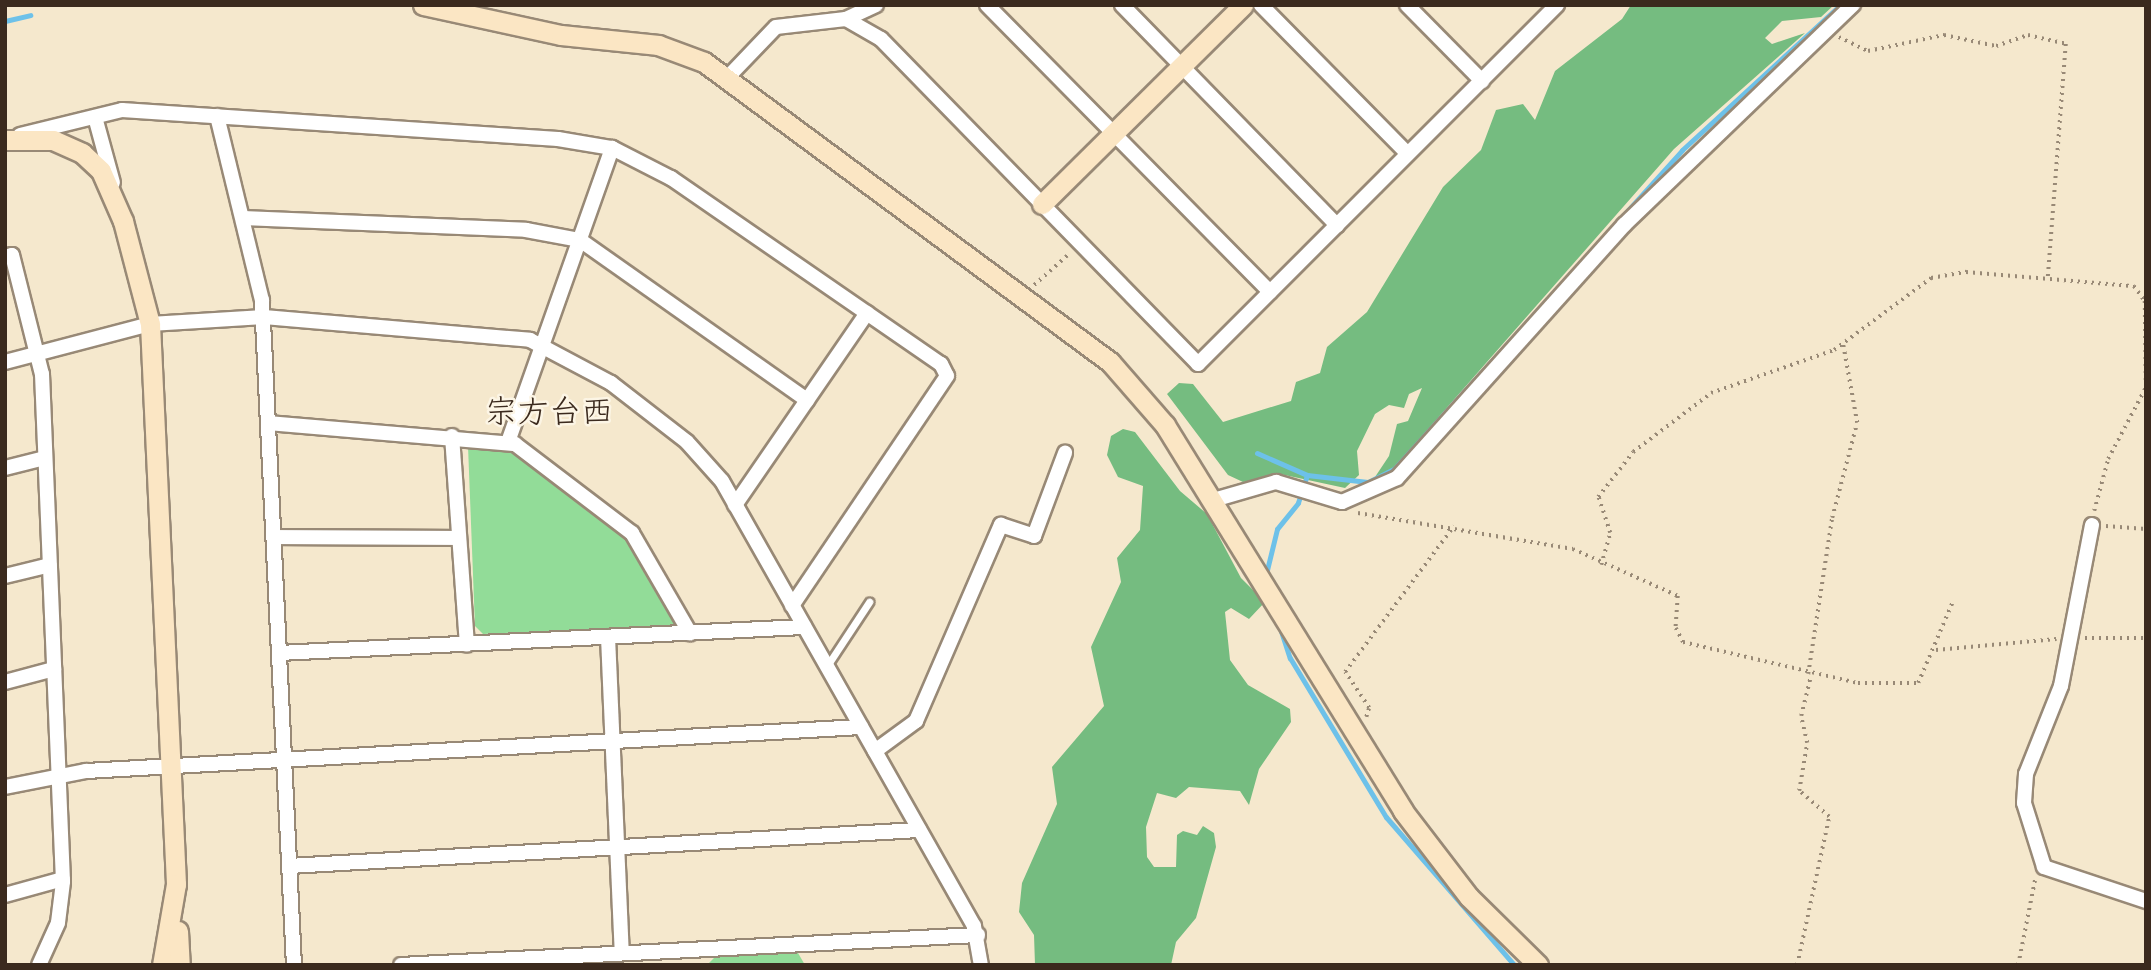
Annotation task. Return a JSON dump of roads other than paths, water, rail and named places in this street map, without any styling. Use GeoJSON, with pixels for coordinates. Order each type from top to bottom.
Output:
{"type":"FeatureCollection","features":[{"type":"Feature","properties":{"kind":"street"},"geometry":{"type":"LineString","coordinates":[[423,5],[561,35],[658,45],[728,77],[1110,362],[1152,407],[1403,811],[1469,897],[1538,965]]}},
{"type":"Feature","properties":{"kind":"street"},"geometry":{"type":"LineString","coordinates":[[728,77],[776,27],[846,19],[876,5]]}},
{"type":"Feature","properties":{"kind":"street"},"geometry":{"type":"LineString","coordinates":[[987,5],[1270,292]]}},
{"type":"Feature","properties":{"kind":"street"},"geometry":{"type":"LineString","coordinates":[[1122,5],[1337,225]]}},
{"type":"Feature","properties":{"kind":"street"},"geometry":{"type":"LineString","coordinates":[[1042,204],[1243,5]]}},
{"type":"Feature","properties":{"kind":"street"},"geometry":{"type":"LineString","coordinates":[[1261,5],[1408,154]]}},
{"type":"Feature","properties":{"kind":"street"},"geometry":{"type":"LineString","coordinates":[[1407,5],[1482,81]]}},
{"type":"Feature","properties":{"kind":"street"},"geometry":{"type":"LineString","coordinates":[[1210,501],[1276,482],[1342,502],[1387,485],[1415,460],[1633,216],[1827,27],[1853,5]]}},
{"type":"Feature","properties":{"kind":"street"},"geometry":{"type":"LineString","coordinates":[[846,19],[881,39],[1198,364],[1482,81],[1549,8]]}},
{"type":"Feature","properties":{"kind":"street"},"geometry":{"type":"LineString","coordinates":[[5,139],[122,110],[558,139],[612,148],[671,178],[941,364],[946,383],[792,606]]}},
{"type":"Feature","properties":{"kind":"street"},"geometry":{"type":"LineString","coordinates":[[217,116],[264,317],[294,965]]}},
{"type":"Feature","properties":{"kind":"street"},"geometry":{"type":"LineString","coordinates":[[95,117],[150,324],[180,965]]}},
{"type":"Feature","properties":{"kind":"street"},"geometry":{"type":"LineString","coordinates":[[5,139],[53,140],[82,153],[112,187],[124,221]]}},
{"type":"Feature","properties":{"kind":"street"},"geometry":{"type":"LineString","coordinates":[[508,442],[612,148]]}},
{"type":"Feature","properties":{"kind":"street"},"geometry":{"type":"LineString","coordinates":[[243,218],[526,230],[580,240],[807,400]]}},
{"type":"Feature","properties":{"kind":"street"},"geometry":{"type":"LineString","coordinates":[[5,257],[12,256],[38,354],[45,458],[63,879],[61,911],[39,965]]}},
{"type":"Feature","properties":{"kind":"street"},"geometry":{"type":"LineString","coordinates":[[735,505],[867,313]]}},
{"type":"Feature","properties":{"kind":"street"},"geometry":{"type":"LineString","coordinates":[[5,362],[150,324],[264,317],[543,343],[661,420],[712,468],[978,935],[981,965]]}},
{"type":"Feature","properties":{"kind":"street"},"geometry":{"type":"LineString","coordinates":[[269,423],[508,442],[632,533],[690,632]]}},
{"type":"Feature","properties":{"kind":"street"},"geometry":{"type":"LineString","coordinates":[[452,436],[467,643]]}},
{"type":"Feature","properties":{"kind":"street"},"geometry":{"type":"LineString","coordinates":[[874,751],[916,721],[1001,525],[1034,536],[1065,453]]}},
{"type":"Feature","properties":{"kind":"street"},"geometry":{"type":"LineString","coordinates":[[5,468],[45,458]]}},
{"type":"Feature","properties":{"kind":"street"},"geometry":{"type":"LineString","coordinates":[[2092,525],[2070,638],[2047,733],[2024,780],[2025,812],[2042,864],[2146,901]]}},
{"type":"Feature","properties":{"kind":"street"},"geometry":{"type":"LineString","coordinates":[[274,537],[459,538]]}},
{"type":"Feature","properties":{"kind":"street"},"geometry":{"type":"LineString","coordinates":[[5,576],[50,565]]}},
{"type":"Feature","properties":{"kind":"street"},"geometry":{"type":"LineString","coordinates":[[279,653],[804,627]]}},
{"type":"Feature","properties":{"kind":"street"},"geometry":{"type":"LineString","coordinates":[[608,636],[622,953]]}},
{"type":"Feature","properties":{"kind":"street"},"geometry":{"type":"LineString","coordinates":[[5,682],[54,669]]}},
{"type":"Feature","properties":{"kind":"street"},"geometry":{"type":"LineString","coordinates":[[5,787],[58,773],[861,727]]}},
{"type":"Feature","properties":{"kind":"street"},"geometry":{"type":"LineString","coordinates":[[289,866],[919,830]]}},
{"type":"Feature","properties":{"kind":"street"},"geometry":{"type":"LineString","coordinates":[[5,895],[63,879]]}},
{"type":"Feature","properties":{"kind":"street"},"geometry":{"type":"LineString","coordinates":[[162,965],[176,884]]}},
{"type":"Feature","properties":{"kind":"street"},"geometry":{"type":"LineString","coordinates":[[401,965],[978,935]]}},
{"type":"Feature","properties":{"kind":"street"},"geometry":{"type":"LineString","coordinates":[[697,965],[701,949]]}},
{"type":"Feature","properties":{"kind":"lane"},"geometry":{"type":"LineString","coordinates":[[827,667],[869,602]]}},
{"type":"Feature","properties":{"kind":"waterway"},"geometry":{"type":"LineString","coordinates":[[1307,475],[1368,482],[1395,468],[1682,150],[1840,5]]}},
{"type":"Feature","properties":{"kind":"waterway"},"geometry":{"type":"LineString","coordinates":[[5,21],[30,15]]}},
{"type":"Feature","properties":{"kind":"waterway"},"geometry":{"type":"LineString","coordinates":[[1257,453],[1307,475],[1298,503],[1277,529],[1266,574]]}},
{"type":"Feature","properties":{"kind":"waterway"},"geometry":{"type":"LineString","coordinates":[[1280,628],[1290,658],[1386,817],[1514,965]]}},
{"type":"Feature","properties":{"kind":"district","name":"宗方台西"},"geometry":{"type":"Point","coordinates":[549,415]}}]}
